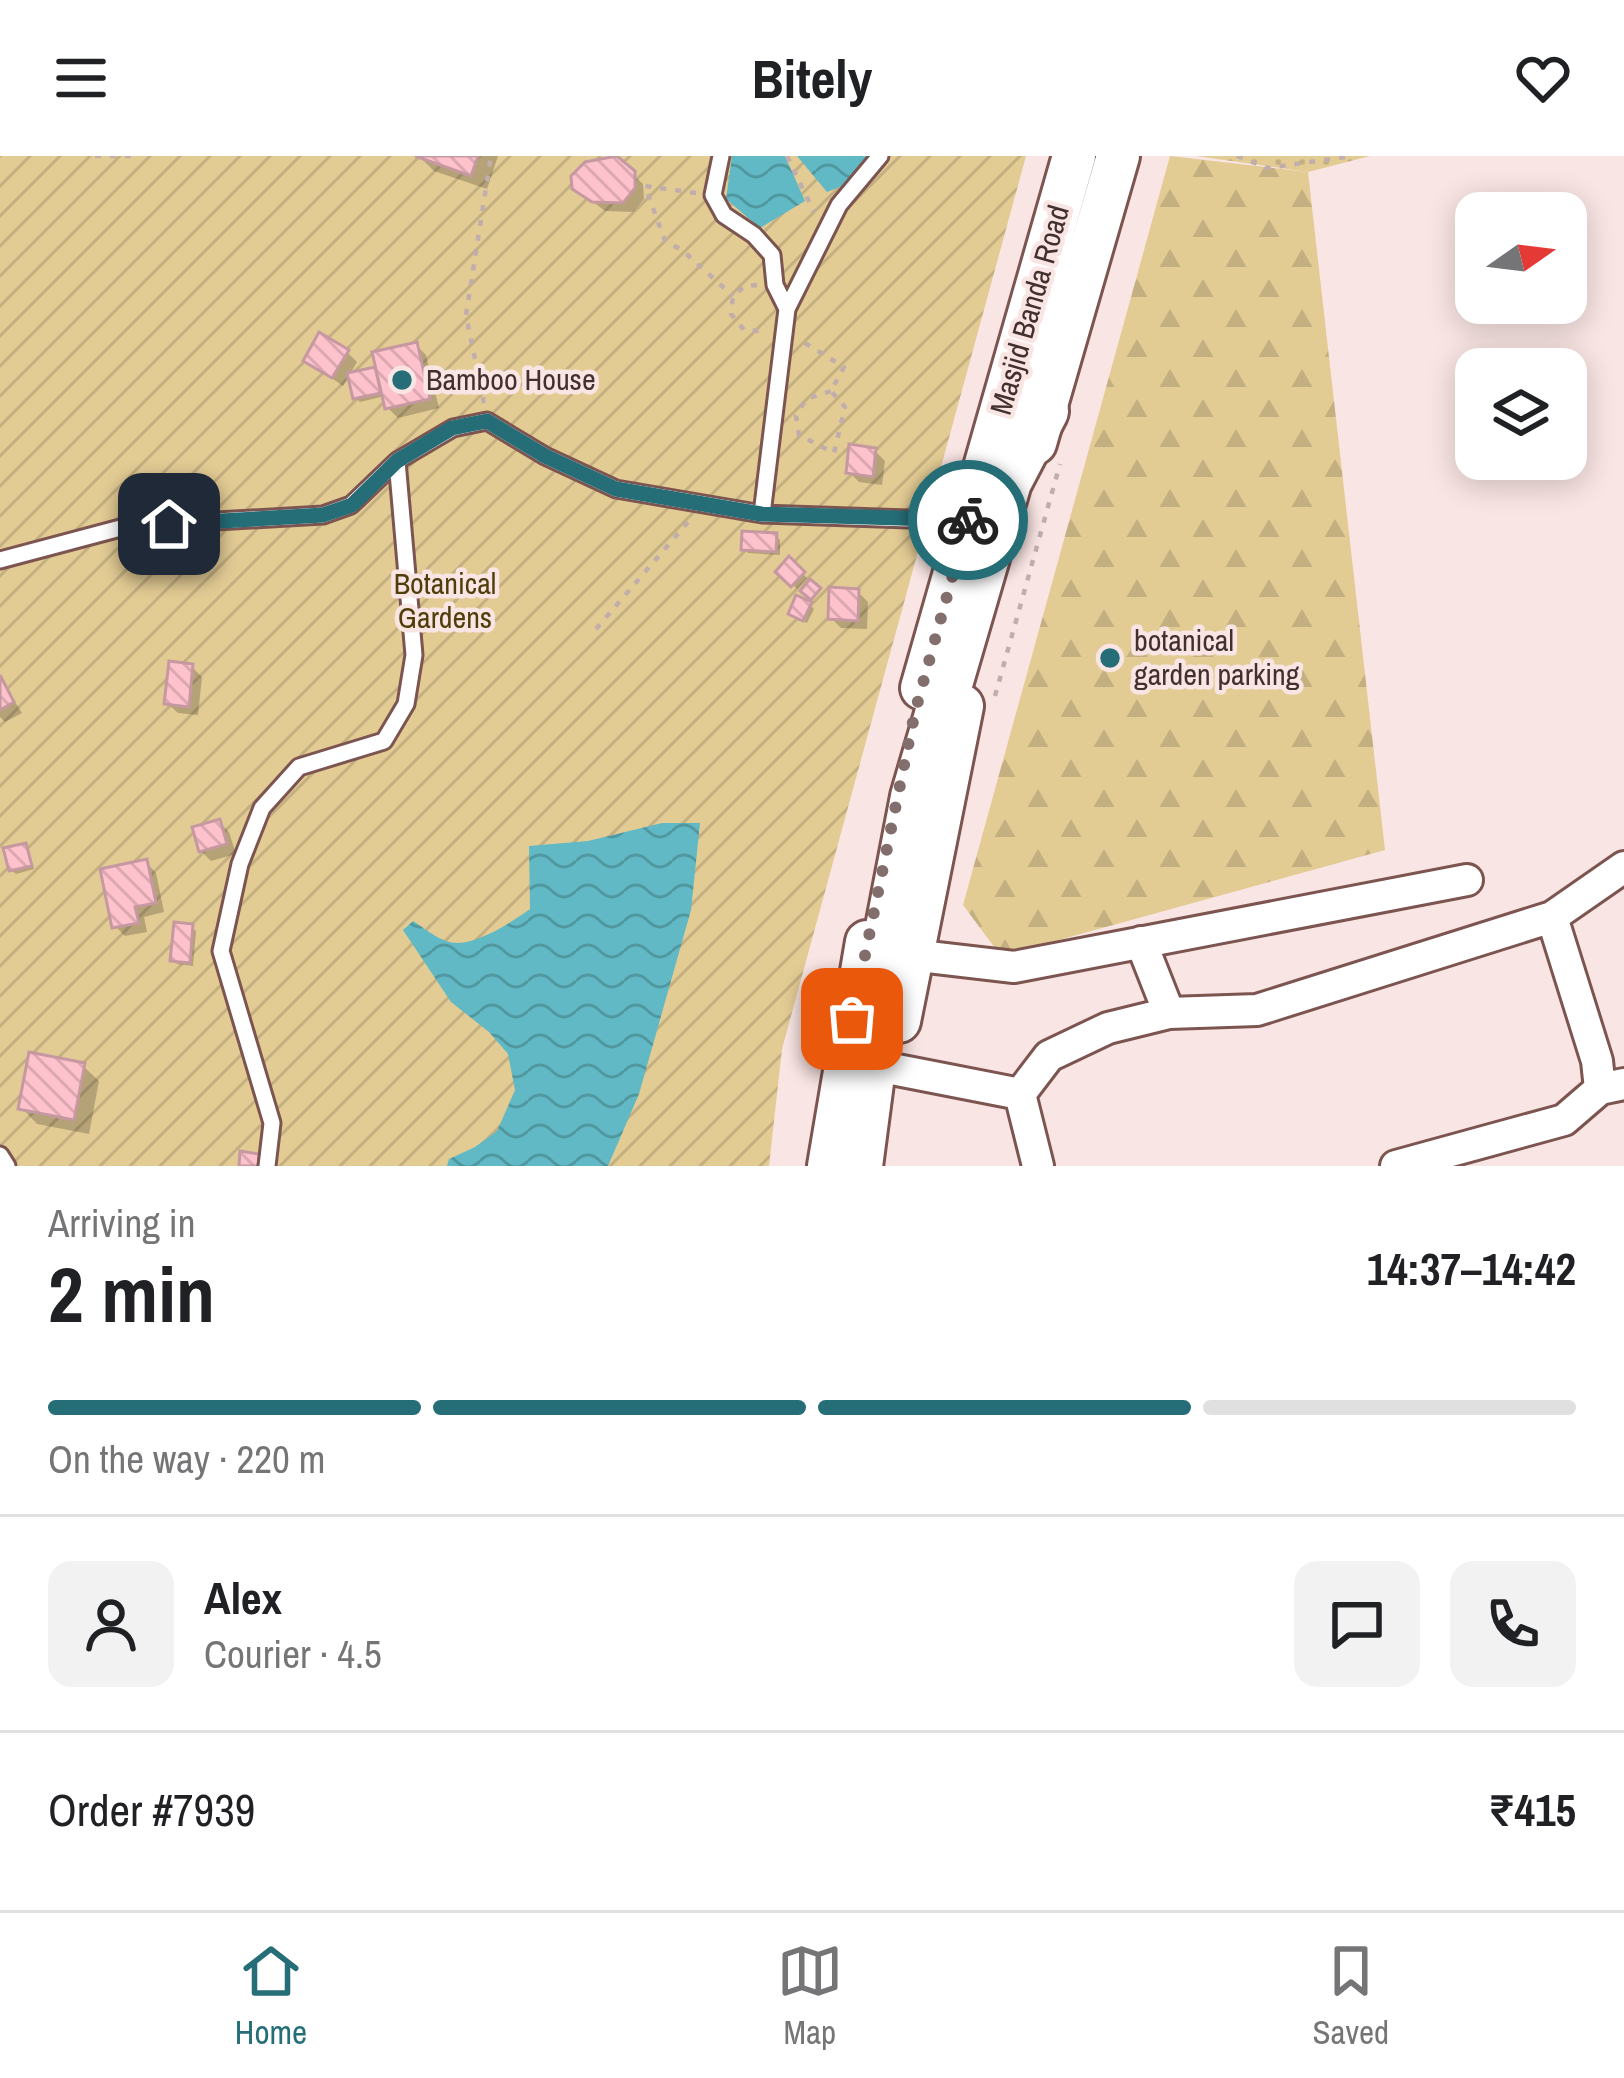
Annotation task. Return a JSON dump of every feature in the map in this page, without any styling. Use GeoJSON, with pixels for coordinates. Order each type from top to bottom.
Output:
{"type":"FeatureCollection","features":[{"type":"Feature","properties":{"kind":"main road","name":"Masjid Banda Road"},"geometry":{"type":"LineString","coordinates":[[829,1166],[859,976],[915,712],[1074,156]]}},
{"type":"Feature","properties":{"kind":"main road","name":"Masjid Banda Road"},"geometry":{"type":"LineString","coordinates":[[879,1166],[911,955],[963,702],[1054,431],[1118,156]]}},
{"type":"Feature","properties":{"kind":"main road"},"geometry":{"type":"LineString","coordinates":[[858,1166],[888,938],[915,797],[1007,482],[1054,431]]}},
{"type":"Feature","properties":{"kind":"street"},"geometry":{"type":"LineString","coordinates":[[1020,1094],[1049,1056],[1108,1028],[1169,1013],[1256,1010],[1552,917],[1624,867]]}},
{"type":"Feature","properties":{"kind":"street"},"geometry":{"type":"LineString","coordinates":[[911,955],[1014,967],[1467,880]]}},
{"type":"Feature","properties":{"kind":"street"},"geometry":{"type":"LineString","coordinates":[[1396,1166],[1564,1120],[1612,1086],[1598,1061],[1552,917]]}},
{"type":"Feature","properties":{"kind":"street"},"geometry":{"type":"LineString","coordinates":[[1141,942],[1169,1013]]}},
{"type":"Feature","properties":{"kind":"street"},"geometry":{"type":"LineString","coordinates":[[892,1069],[1020,1094]]}},
{"type":"Feature","properties":{"kind":"street"},"geometry":{"type":"LineString","coordinates":[[1020,1094],[1037,1166]]}},
{"type":"Feature","properties":{"kind":"lane"},"geometry":{"type":"LineString","coordinates":[[721,156],[713,195],[724,215],[754,235],[772,255],[775,285],[788,309]]}},
{"type":"Feature","properties":{"kind":"lane"},"geometry":{"type":"LineString","coordinates":[[761,514],[788,309],[839,205],[880,156]]}},
{"type":"Feature","properties":{"kind":"lane"},"geometry":{"type":"LineString","coordinates":[[0,560],[128,526],[323,515],[352,505],[397,461],[452,428],[487,421],[545,456],[616,489],[761,514],[970,520]]}},
{"type":"Feature","properties":{"kind":"lane"},"geometry":{"type":"LineString","coordinates":[[267,1166],[272,1123],[221,951],[240,864],[262,808],[299,767],[384,741],[406,704],[414,655],[397,461]]}},
{"type":"Feature","properties":{"kind":"lane"},"geometry":{"type":"LineString","coordinates":[[0,1155],[7,1166]]}},
{"type":"Feature","properties":{"kind":"path"},"geometry":{"type":"LineString","coordinates":[[95,156],[139,156]]}},
{"type":"Feature","properties":{"kind":"path"},"geometry":{"type":"LineString","coordinates":[[487,421],[466,315],[491,156]]}},
{"type":"Feature","properties":{"kind":"path"},"geometry":{"type":"LineString","coordinates":[[1237,156],[1268,167],[1352,156]]}},
{"type":"Feature","properties":{"kind":"path"},"geometry":{"type":"LineString","coordinates":[[788,158],[825,233]]}},
{"type":"Feature","properties":{"kind":"path"},"geometry":{"type":"LineString","coordinates":[[713,195],[645,186],[665,241],[682,250],[733,296]]}},
{"type":"Feature","properties":{"kind":"path"},"geometry":{"type":"LineString","coordinates":[[775,285],[745,286],[733,296],[731,314],[744,330],[760,331],[788,309]]}},
{"type":"Feature","properties":{"kind":"path"},"geometry":{"type":"LineString","coordinates":[[784,330],[844,367],[831,391],[806,399],[796,416],[799,435],[834,453],[845,407],[831,391]]}},
{"type":"Feature","properties":{"kind":"path"},"geometry":{"type":"LineString","coordinates":[[994,699],[1054,431]]}},
{"type":"Feature","properties":{"kind":"path"},"geometry":{"type":"LineString","coordinates":[[596,629],[703,504]]}},
{"type":"Feature","properties":{"kind":"green space","name":"Botanical Gardens"},"geometry":{"type":"Polygon","coordinates":[[[0,156],[1026,156],[782,1049],[769,1166],[0,1166],[0,156]]]}},
{"type":"Feature","properties":{"kind":"green space"},"geometry":{"type":"Polygon","coordinates":[[[1170,156],[1308,172],[1385,850],[1001,956],[963,905],[1170,156]]]}},
{"type":"Feature","properties":{"kind":"green space"},"geometry":{"type":"Polygon","coordinates":[[[1196,156],[1370,156],[1308,172],[1196,156]]]}},
{"type":"Feature","properties":{"kind":"water"},"geometry":{"type":"Polygon","coordinates":[[[732,156],[785,156],[805,201],[760,228],[726,199],[732,156]]]}},
{"type":"Feature","properties":{"kind":"water"},"geometry":{"type":"Polygon","coordinates":[[[797,156],[867,156],[855,181],[827,192],[797,156]]]}},
{"type":"Feature","properties":{"kind":"water"},"geometry":{"type":"Polygon","coordinates":[[[662,823],[700,823],[691,910],[639,1094],[608,1166],[447,1166],[449,1159],[497,1131],[515,1090],[508,1054],[451,1002],[403,930],[413,921],[452,942],[486,935],[530,909],[529,846],[588,841],[662,823]]]}},
{"type":"Feature","properties":{"kind":"building"},"geometry":{"type":"Polygon","coordinates":[[[415,156],[478,156],[471,176],[415,156]]]}},
{"type":"Feature","properties":{"kind":"building"},"geometry":{"type":"Polygon","coordinates":[[[617,156],[635,171],[635,188],[623,203],[592,202],[572,189],[571,176],[585,162],[617,156]]]}},
{"type":"Feature","properties":{"kind":"building"},"geometry":{"type":"Polygon","coordinates":[[[319,332],[349,350],[332,378],[303,361],[319,332]]]}},
{"type":"Feature","properties":{"kind":"building","name":"Bamboo House"},"geometry":{"type":"Polygon","coordinates":[[[417,342],[430,399],[385,409],[372,352],[417,342]]]}},
{"type":"Feature","properties":{"kind":"building"},"geometry":{"type":"Polygon","coordinates":[[[375,367],[381,393],[353,399],[347,373],[375,367]]]}},
{"type":"Feature","properties":{"kind":"building"},"geometry":{"type":"Polygon","coordinates":[[[849,444],[876,448],[873,477],[846,473],[849,444]]]}},
{"type":"Feature","properties":{"kind":"building"},"geometry":{"type":"Polygon","coordinates":[[[742,531],[777,533],[776,552],[741,550],[742,531]]]}},
{"type":"Feature","properties":{"kind":"building"},"geometry":{"type":"Polygon","coordinates":[[[789,556],[805,572],[791,587],[775,572],[789,556]]]}},
{"type":"Feature","properties":{"kind":"building"},"geometry":{"type":"Polygon","coordinates":[[[810,579],[821,588],[811,600],[800,591],[810,579]]]}},
{"type":"Feature","properties":{"kind":"building"},"geometry":{"type":"Polygon","coordinates":[[[829,587],[859,589],[858,621],[828,619],[829,587]]]}},
{"type":"Feature","properties":{"kind":"building"},"geometry":{"type":"Polygon","coordinates":[[[796,595],[812,602],[803,621],[788,614],[796,595]]]}},
{"type":"Feature","properties":{"kind":"building"},"geometry":{"type":"Polygon","coordinates":[[[169,661],[193,664],[189,707],[164,704],[169,661]]]}},
{"type":"Feature","properties":{"kind":"building"},"geometry":{"type":"Polygon","coordinates":[[[0,675],[14,702],[0,710],[0,675]]]}},
{"type":"Feature","properties":{"kind":"building"},"geometry":{"type":"Polygon","coordinates":[[[220,819],[227,844],[199,852],[192,827],[220,819]]]}},
{"type":"Feature","properties":{"kind":"building"},"geometry":{"type":"Polygon","coordinates":[[[26,843],[32,866],[9,871],[3,848],[26,843]]]}},
{"type":"Feature","properties":{"kind":"building"},"geometry":{"type":"Polygon","coordinates":[[[147,859],[156,903],[135,907],[139,923],[112,928],[100,869],[147,859]]]}},
{"type":"Feature","properties":{"kind":"building"},"geometry":{"type":"Polygon","coordinates":[[[174,922],[193,924],[190,963],[170,961],[174,922]]]}},
{"type":"Feature","properties":{"kind":"building"},"geometry":{"type":"Polygon","coordinates":[[[29,1052],[85,1063],[74,1120],[18,1109],[29,1052]]]}},
{"type":"Feature","properties":{"kind":"building"},"geometry":{"type":"Polygon","coordinates":[[[240,1151],[259,1154],[258,1166],[239,1166],[240,1151]]]}},
{"type":"Feature","properties":{"kind":"way so far"},"geometry":{"type":"LineString","coordinates":[[852,1019],[915,712],[968,520]]}},
{"type":"Feature","properties":{"kind":"place","name":"Bamboo House"},"geometry":{"type":"Point","coordinates":[402,380]}},
{"type":"Feature","properties":{"kind":"place","name":"botanical garden parking"},"geometry":{"type":"Point","coordinates":[1110,658]}},
{"type":"Feature","properties":{"kind":"route"},"geometry":{"type":"LineString","coordinates":[[169,524],[323,515],[352,505],[397,461],[452,428],[487,421],[545,456],[616,489],[761,514],[968,520]]}}]}
